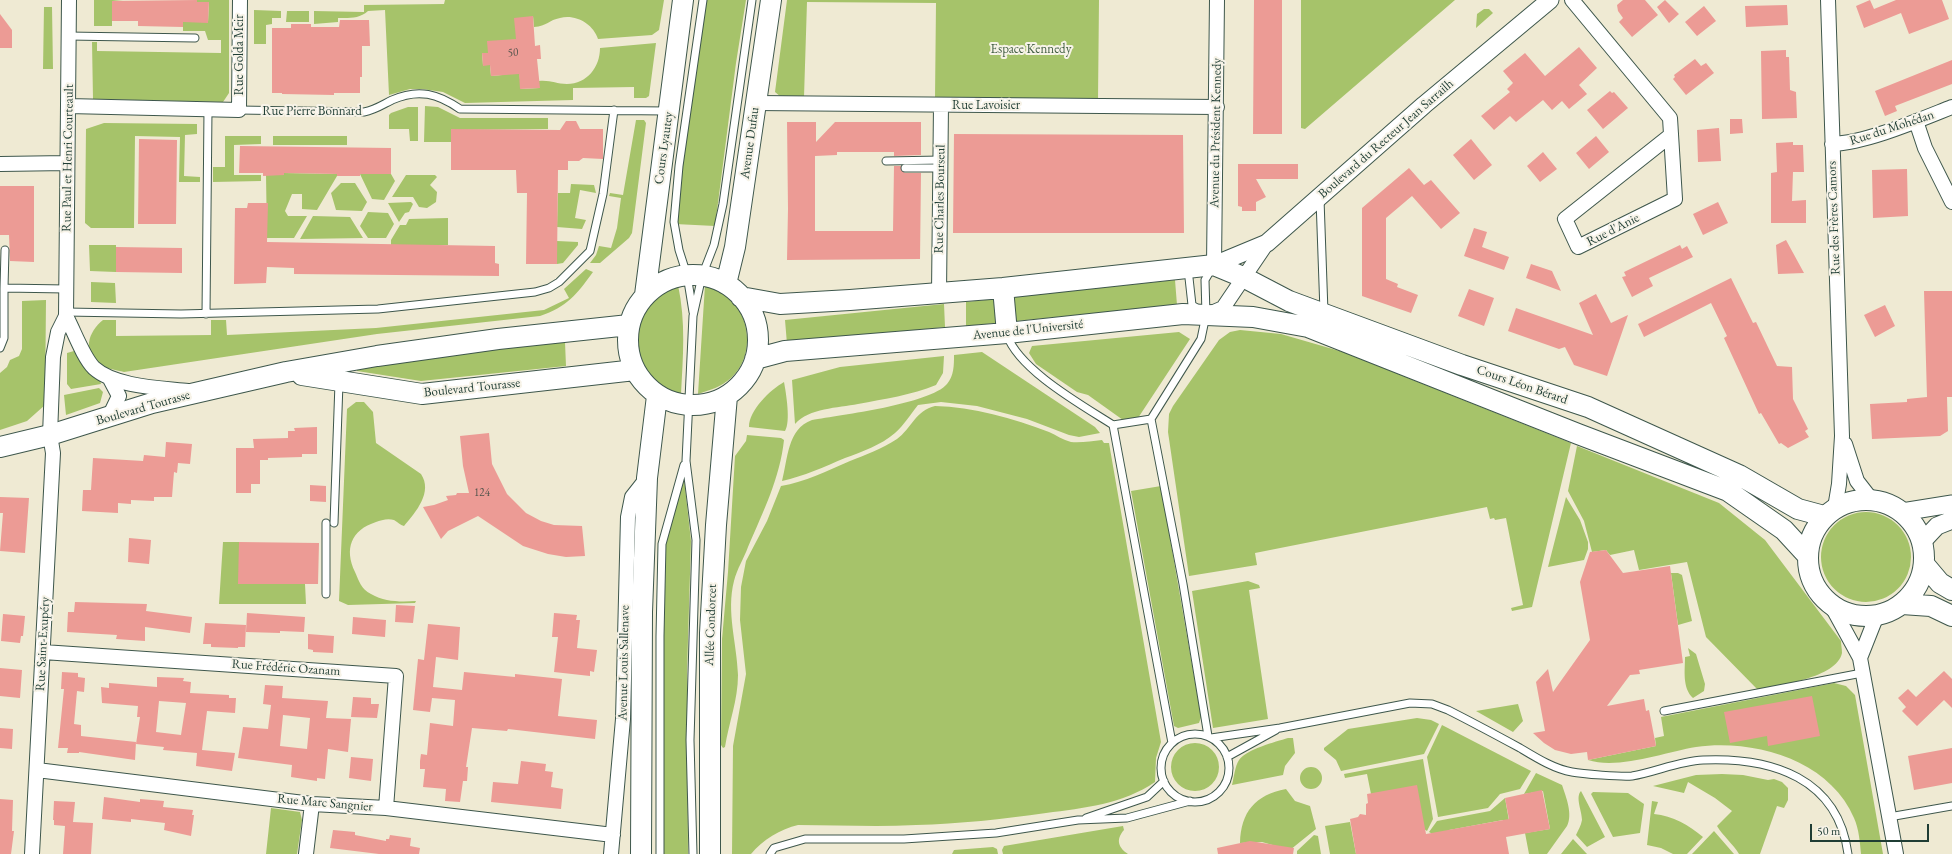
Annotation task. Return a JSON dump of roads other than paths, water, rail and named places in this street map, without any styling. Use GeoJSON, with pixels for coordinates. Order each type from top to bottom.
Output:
{"type":"FeatureCollection","features":[{"type":"Feature","properties":{"kind":"main road","name":"Cours Lyautey"},"geometry":{"type":"LineString","coordinates":[[645,295],[683,0]]}},
{"type":"Feature","properties":{"kind":"main road","name":"Avenue Dufau"},"geometry":{"type":"LineString","coordinates":[[726,284],[735,247],[771,0]]}},
{"type":"Feature","properties":{"kind":"main road"},"geometry":{"type":"LineString","coordinates":[[741,297],[780,304],[1003,288],[1214,265]]}},
{"type":"Feature","properties":{"kind":"main road","name":"Cours Léon Bérard"},"geometry":{"type":"LineString","coordinates":[[1214,265],[1243,277],[1289,301],[1324,315],[1588,407],[1739,475],[1798,509],[1830,512]]}},
{"type":"Feature","properties":{"kind":"main road"},"geometry":{"type":"LineString","coordinates":[[694,276],[726,284],[741,297],[752,313],[756,324],[758,336],[755,359],[744,380],[727,396],[708,404],[688,405],[656,396],[642,382],[635,370],[628,348],[629,325],[635,309],[645,295],[657,285],[672,279],[694,276]]}},
{"type":"Feature","properties":{"kind":"main road"},"geometry":{"type":"LineString","coordinates":[[1003,288],[1007,333]]}},
{"type":"Feature","properties":{"kind":"main road","name":"Avenue de l'Université"},"geometry":{"type":"LineString","coordinates":[[755,359],[785,351],[1007,333],[1183,314],[1206,314]]}},
{"type":"Feature","properties":{"kind":"main road","name":"Cours Léon Bérard"},"geometry":{"type":"LineString","coordinates":[[1206,314],[1253,317],[1308,326],[1586,437],[1728,491],[1784,530],[1807,555]]}},
{"type":"Feature","properties":{"kind":"main road","name":"Boulevard Tourasse"},"geometry":{"type":"LineString","coordinates":[[0,446],[50,435],[152,403],[286,372],[377,356],[483,341],[629,325]]}},
{"type":"Feature","properties":{"kind":"main road","name":"Boulevard Tourasse"},"geometry":{"type":"LineString","coordinates":[[286,372],[422,394],[635,370]]}},
{"type":"Feature","properties":{"kind":"main road"},"geometry":{"type":"LineString","coordinates":[[641,854],[642,612],[647,478],[656,396]]}},
{"type":"Feature","properties":{"kind":"main road","name":"Allée Condorcet"},"geometry":{"type":"LineString","coordinates":[[710,854],[710,633],[716,525],[727,396]]}},
{"type":"Feature","properties":{"kind":"main road"},"geometry":{"type":"LineString","coordinates":[[1871,499],[1887,503],[1902,512],[1915,525],[1922,542],[1924,564],[1920,580],[1913,593],[1902,604],[1890,611],[1877,615],[1856,615],[1845,613],[1831,605],[1818,592],[1809,574],[1807,555],[1812,534],[1830,512],[1852,501],[1871,499]]}},
{"type":"Feature","properties":{"kind":"main road"},"geometry":{"type":"LineString","coordinates":[[1924,564],[1940,583],[1952,590]]}},
{"type":"Feature","properties":{"kind":"main road"},"geometry":{"type":"LineString","coordinates":[[1902,604],[1931,606],[1952,616]]}},
{"type":"Feature","properties":{"kind":"street","name":"Rue Paul et Henri Courteault"},"geometry":{"type":"LineString","coordinates":[[50,435],[53,357],[58,332],[66,314],[69,0]]}},
{"type":"Feature","properties":{"kind":"street","name":"Rue Golda Meir"},"geometry":{"type":"LineString","coordinates":[[239,110],[240,0]]}},
{"type":"Feature","properties":{"kind":"street","name":"Avenue du Président Kennedy"},"geometry":{"type":"LineString","coordinates":[[1214,265],[1217,107],[1217,0]]}},
{"type":"Feature","properties":{"kind":"street","name":"Boulevard du Recteur Jean Sarrailh"},"geometry":{"type":"LineString","coordinates":[[1214,265],[1267,243],[1424,105],[1550,0]]}},
{"type":"Feature","properties":{"kind":"street","name":"Rue d'Anie"},"geometry":{"type":"LineString","coordinates":[[1572,0],[1670,118],[1671,134],[1675,199],[1578,247],[1565,219],[1671,134]]}},
{"type":"Feature","properties":{"kind":"street","name":"Rue des Frères Camors"},"geometry":{"type":"LineString","coordinates":[[1828,0],[1842,436],[1839,484],[1830,512]]}},
{"type":"Feature","properties":{"kind":"street","name":"Rue Lavoisier"},"geometry":{"type":"LineString","coordinates":[[756,103],[1217,107]]}},
{"type":"Feature","properties":{"kind":"street","name":"Rue Charles Bourseul"},"geometry":{"type":"LineString","coordinates":[[939,293],[941,105]]}},
{"type":"Feature","properties":{"kind":"street","name":"Rue Pierre Bonnard"},"geometry":{"type":"LineString","coordinates":[[68,106],[239,110]]}},
{"type":"Feature","properties":{"kind":"street","name":"Rue du Mohédan"},"geometry":{"type":"LineString","coordinates":[[1832,144],[1846,144],[1916,121],[1952,107]]}},
{"type":"Feature","properties":{"kind":"street"},"geometry":{"type":"LineString","coordinates":[[1916,121],[1925,148],[1952,202]]}},
{"type":"Feature","properties":{"kind":"street"},"geometry":{"type":"LineString","coordinates":[[0,164],[67,163]]}},
{"type":"Feature","properties":{"kind":"street","name":"Avenue de l'Université"},"geometry":{"type":"LineString","coordinates":[[1206,314],[1223,308],[1267,243]]}},
{"type":"Feature","properties":{"kind":"street","name":"Rue Paul et Henri Courteault"},"geometry":{"type":"LineString","coordinates":[[66,314],[94,367],[110,379],[150,386],[200,392]]}},
{"type":"Feature","properties":{"kind":"street"},"geometry":{"type":"LineString","coordinates":[[109,417],[119,396],[110,379]]}},
{"type":"Feature","properties":{"kind":"street","name":"Rue Saint-Exupéry"},"geometry":{"type":"LineString","coordinates":[[32,854],[53,453],[50,435]]}},
{"type":"Feature","properties":{"kind":"street","name":"Rue des Frères Camors"},"geometry":{"type":"LineString","coordinates":[[1842,436],[1857,481],[1871,499]]}},
{"type":"Feature","properties":{"kind":"street","name":"Avenue Louis Sallenave"},"geometry":{"type":"LineString","coordinates":[[611,854],[623,719],[628,517],[632,497],[647,478]]}},
{"type":"Feature","properties":{"kind":"street"},"geometry":{"type":"LineString","coordinates":[[1902,512],[1952,504]]}},
{"type":"Feature","properties":{"kind":"street"},"geometry":{"type":"LineString","coordinates":[[1922,542],[1937,526],[1952,520]]}},
{"type":"Feature","properties":{"kind":"street"},"geometry":{"type":"LineString","coordinates":[[1831,605],[1860,658],[1896,854]]}},
{"type":"Feature","properties":{"kind":"street"},"geometry":{"type":"LineString","coordinates":[[1860,658],[1877,615]]}},
{"type":"Feature","properties":{"kind":"street","name":"Rue Frédéric Ozanam"},"geometry":{"type":"LineString","coordinates":[[43,652],[396,676],[386,808]]}},
{"type":"Feature","properties":{"kind":"street","name":"Rue Marc Sangnier"},"geometry":{"type":"LineString","coordinates":[[37,770],[312,804],[386,808],[613,835]]}},
{"type":"Feature","properties":{"kind":"street"},"geometry":{"type":"LineString","coordinates":[[306,854],[312,804]]}},
{"type":"Feature","properties":{"kind":"lane"},"geometry":{"type":"LineString","coordinates":[[693,316],[694,276],[678,250],[674,222],[679,166],[703,0]]}},
{"type":"Feature","properties":{"kind":"lane"},"geometry":{"type":"LineString","coordinates":[[692,854],[690,740],[696,540],[686,461],[694,276],[714,245],[723,204],[752,0]]}},
{"type":"Feature","properties":{"kind":"lane"},"geometry":{"type":"LineString","coordinates":[[68,36],[195,38]]}},
{"type":"Feature","properties":{"kind":"lane","name":"Rue Pierre Bonnard"},"geometry":{"type":"LineString","coordinates":[[239,110],[364,112],[373,110],[402,97],[423,93],[435,95],[460,109],[669,111]]}},
{"type":"Feature","properties":{"kind":"lane"},"geometry":{"type":"LineString","coordinates":[[206,314],[208,110]]}},
{"type":"Feature","properties":{"kind":"lane"},"geometry":{"type":"LineString","coordinates":[[66,314],[206,314],[378,309],[535,292],[549,288],[559,282],[590,252],[603,194],[614,110]]}},
{"type":"Feature","properties":{"kind":"lane"},"geometry":{"type":"LineString","coordinates":[[886,161],[940,164]]}},
{"type":"Feature","properties":{"kind":"lane"},"geometry":{"type":"LineString","coordinates":[[905,168],[940,164]]}},
{"type":"Feature","properties":{"kind":"lane"},"geometry":{"type":"LineString","coordinates":[[1320,196],[1324,315]]}},
{"type":"Feature","properties":{"kind":"lane"},"geometry":{"type":"LineString","coordinates":[[0,348],[4,338],[5,250]]}},
{"type":"Feature","properties":{"kind":"lane"},"geometry":{"type":"LineString","coordinates":[[770,854],[774,848],[805,839],[904,839],[996,833],[1078,820],[1127,818],[1190,801],[1200,801],[1211,797],[1220,790],[1228,775],[1228,758],[1218,743],[1210,737],[1183,584],[1151,419],[1201,339],[1206,314],[1205,280],[1214,265]]}},
{"type":"Feature","properties":{"kind":"lane"},"geometry":{"type":"LineString","coordinates":[[1188,269],[1192,305],[1206,314]]}},
{"type":"Feature","properties":{"kind":"lane"},"geometry":{"type":"LineString","coordinates":[[4,288],[66,289]]}},
{"type":"Feature","properties":{"kind":"lane"},"geometry":{"type":"LineString","coordinates":[[1007,333],[1014,350],[1028,366],[1113,425],[1151,419]]}},
{"type":"Feature","properties":{"kind":"lane"},"geometry":{"type":"LineString","coordinates":[[334,523],[339,381]]}},
{"type":"Feature","properties":{"kind":"lane"},"geometry":{"type":"LineString","coordinates":[[1113,425],[1172,743]]}},
{"type":"Feature","properties":{"kind":"lane"},"geometry":{"type":"LineString","coordinates":[[660,854],[660,644],[662,544],[686,461]]}},
{"type":"Feature","properties":{"kind":"lane"},"geometry":{"type":"LineString","coordinates":[[326,523],[326,594]]}},
{"type":"Feature","properties":{"kind":"lane"},"geometry":{"type":"LineString","coordinates":[[1664,711],[1862,673]]}},
{"type":"Feature","properties":{"kind":"lane"},"geometry":{"type":"LineString","coordinates":[[1190,801],[1178,797],[1170,790],[1164,781],[1162,771],[1162,761],[1165,752],[1172,743],[1189,734],[1210,737],[1280,728],[1410,703],[1432,704],[1448,710],[1541,760],[1571,772],[1631,776],[1702,760],[1751,762],[1779,769],[1811,784],[1832,806],[1845,834],[1848,854]]}},
{"type":"Feature","properties":{"kind":"lane"},"geometry":{"type":"LineString","coordinates":[[1228,758],[1280,728]]}},
{"type":"Feature","properties":{"kind":"lane"},"geometry":{"type":"LineString","coordinates":[[1078,820],[1147,797],[1164,781]]}},
{"type":"Feature","properties":{"kind":"lane"},"geometry":{"type":"LineString","coordinates":[[1889,817],[1952,806]]}},
{"type":"Feature","properties":{"kind":"park label","name":"Espace Kennedy"},"geometry":{"type":"Point","coordinates":[1031,49]}}]}
